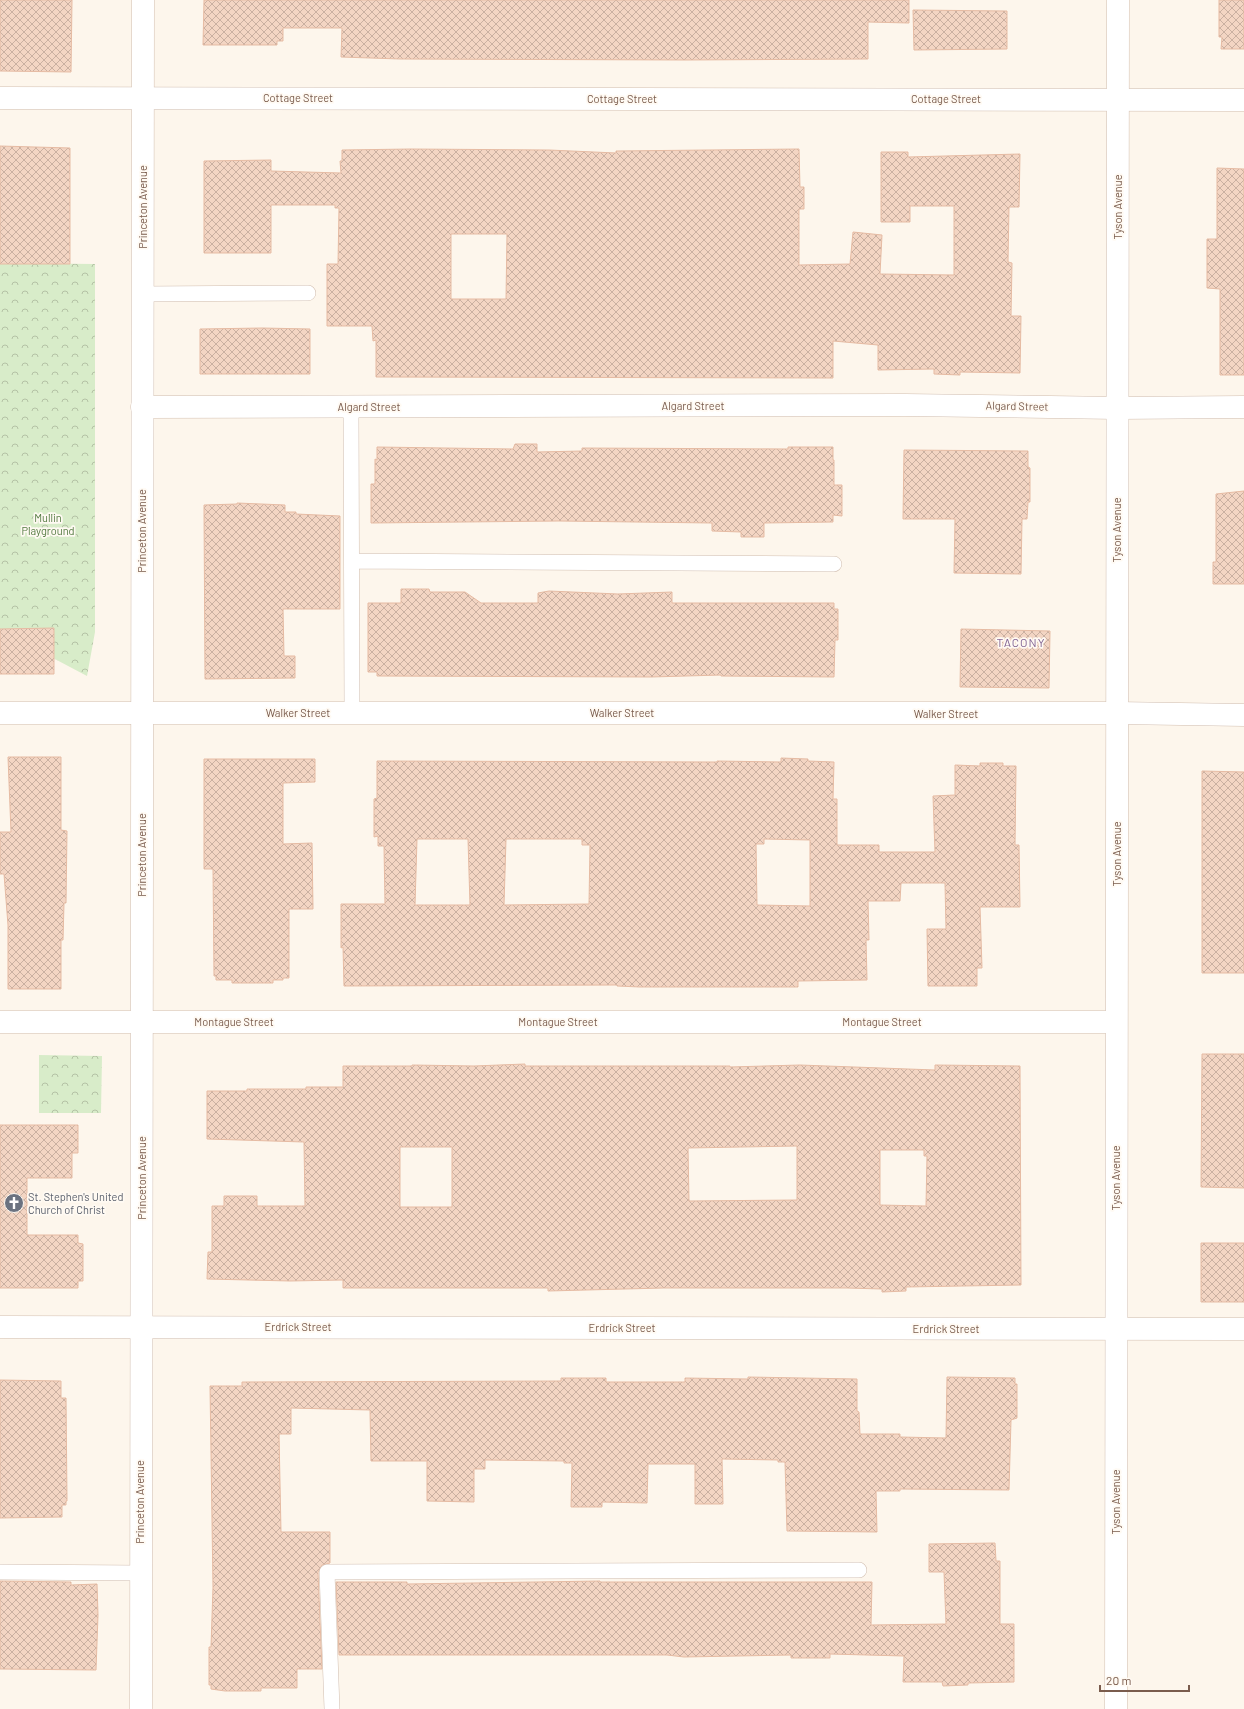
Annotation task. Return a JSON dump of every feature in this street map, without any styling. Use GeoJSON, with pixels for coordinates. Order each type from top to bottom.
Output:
{"type":"FeatureCollection","features":[{"type":"Feature","properties":{"kind":"street","name":"Princeton Avenue"},"geometry":{"type":"LineString","coordinates":[[141,1709],[140,1327],[143,1022],[143,0]]}},
{"type":"Feature","properties":{"kind":"street","name":"Tyson Avenue"},"geometry":{"type":"LineString","coordinates":[[1116,1709],[1118,0]]}},
{"type":"Feature","properties":{"kind":"street","name":"Cottage Street"},"geometry":{"type":"LineString","coordinates":[[0,98],[1244,100]]}},
{"type":"Feature","properties":{"kind":"street","name":"Algard Street"},"geometry":{"type":"LineString","coordinates":[[142,407],[904,405],[1117,408],[1244,407]]}},
{"type":"Feature","properties":{"kind":"street","name":"Walker Street"},"geometry":{"type":"LineString","coordinates":[[0,713],[1117,713],[1244,715]]}},
{"type":"Feature","properties":{"kind":"street","name":"Montague Street"},"geometry":{"type":"LineString","coordinates":[[0,1022],[1116,1022]]}},
{"type":"Feature","properties":{"kind":"street","name":"Erdrick Street"},"geometry":{"type":"LineString","coordinates":[[0,1327],[1244,1329]]}},
{"type":"Feature","properties":{"kind":"lane"},"geometry":{"type":"LineString","coordinates":[[142,294],[308,293]]}},
{"type":"Feature","properties":{"kind":"lane"},"geometry":{"type":"LineString","coordinates":[[352,407],[352,713]]}},
{"type":"Feature","properties":{"kind":"lane"},"geometry":{"type":"LineString","coordinates":[[353,561],[834,564]]}},
{"type":"Feature","properties":{"kind":"lane"},"geometry":{"type":"LineString","coordinates":[[332,1709],[327,1572],[859,1570]]}},
{"type":"Feature","properties":{"kind":"lane"},"geometry":{"type":"LineString","coordinates":[[0,1572],[140,1573]]}},
{"type":"Feature","properties":{"kind":"green space","name":"Mullin Playground"},"geometry":{"type":"Polygon","coordinates":[[[0,263],[95,264],[95,632],[87,676],[0,630],[0,263]]]}},
{"type":"Feature","properties":{"kind":"green space"},"geometry":{"type":"Polygon","coordinates":[[[39,1055],[102,1056],[101,1113],[39,1113],[39,1055]]]}},
{"type":"Feature","properties":{"kind":"building"},"geometry":{"type":"Polygon","coordinates":[[[0,0],[72,0],[71,72],[0,71],[0,0]]]}},
{"type":"Feature","properties":{"kind":"building"},"geometry":{"type":"Polygon","coordinates":[[[204,0],[909,0],[909,23],[868,22],[868,59],[400,59],[341,57],[342,28],[283,28],[283,41],[277,41],[277,45],[203,45],[204,0]]]}},
{"type":"Feature","properties":{"kind":"building"},"geometry":{"type":"Polygon","coordinates":[[[1219,0],[1244,0],[1244,49],[1221,49],[1222,37],[1219,37],[1219,0]]]}},
{"type":"Feature","properties":{"kind":"building"},"geometry":{"type":"Polygon","coordinates":[[[913,10],[1007,11],[1007,49],[914,50],[913,10]]]}},
{"type":"Feature","properties":{"kind":"building"},"geometry":{"type":"Polygon","coordinates":[[[0,146],[70,148],[70,264],[0,264],[0,146]]]}},
{"type":"Feature","properties":{"kind":"building"},"geometry":{"type":"Polygon","coordinates":[[[799,149],[800,187],[804,187],[804,209],[799,209],[799,265],[850,264],[853,232],[882,235],[880,274],[954,275],[954,206],[910,206],[910,222],[881,222],[881,152],[908,152],[908,157],[1020,154],[1019,207],[1009,207],[1008,262],[1012,263],[1011,316],[1021,316],[1020,373],[960,372],[960,375],[934,374],[934,369],[878,370],[878,345],[833,341],[833,378],[376,377],[376,340],[373,341],[372,326],[327,326],[327,264],[338,264],[339,208],[335,208],[335,205],[271,205],[271,253],[204,253],[204,161],[271,160],[271,171],[341,173],[340,161],[342,161],[342,150],[549,150],[616,153],[616,151],[799,149]],[[451,234],[451,299],[506,299],[507,234],[451,234]]]}},
{"type":"Feature","properties":{"kind":"building"},"geometry":{"type":"Polygon","coordinates":[[[1217,168],[1244,169],[1244,375],[1220,375],[1220,289],[1207,288],[1207,239],[1217,239],[1217,168]]]}},
{"type":"Feature","properties":{"kind":"building"},"geometry":{"type":"Polygon","coordinates":[[[200,329],[310,329],[310,374],[200,374],[200,329]]]}},
{"type":"Feature","properties":{"kind":"building"},"geometry":{"type":"Polygon","coordinates":[[[515,444],[537,444],[537,452],[582,451],[582,448],[788,449],[788,447],[833,447],[834,485],[842,485],[842,516],[833,515],[833,522],[764,523],[764,537],[741,537],[741,532],[712,531],[712,523],[559,521],[371,523],[371,484],[375,484],[375,459],[377,460],[377,447],[513,449],[515,444]]]}},
{"type":"Feature","properties":{"kind":"building"},"geometry":{"type":"Polygon","coordinates":[[[904,450],[1028,451],[1028,467],[1030,468],[1030,502],[1028,502],[1027,519],[1022,519],[1021,574],[954,573],[955,519],[903,519],[904,450]]]}},
{"type":"Feature","properties":{"kind":"building"},"geometry":{"type":"Polygon","coordinates":[[[1244,491],[1244,584],[1213,584],[1213,562],[1216,562],[1216,494],[1244,491]]]}},
{"type":"Feature","properties":{"kind":"building"},"geometry":{"type":"Polygon","coordinates":[[[237,503],[285,505],[285,512],[340,516],[340,609],[283,609],[284,656],[295,656],[295,678],[205,679],[204,505],[237,503]]]}},
{"type":"Feature","properties":{"kind":"building"},"geometry":{"type":"Polygon","coordinates":[[[401,589],[429,589],[430,592],[465,592],[481,603],[538,603],[538,593],[549,591],[618,594],[672,592],[672,603],[834,603],[834,609],[838,609],[838,640],[835,640],[834,677],[721,675],[651,677],[377,676],[377,672],[368,672],[368,603],[401,603],[401,589]]]}},
{"type":"Feature","properties":{"kind":"building"},"geometry":{"type":"Polygon","coordinates":[[[54,628],[54,674],[0,674],[0,629],[54,628]]]}},
{"type":"Feature","properties":{"kind":"building"},"geometry":{"type":"Polygon","coordinates":[[[961,629],[1050,631],[1049,688],[960,687],[961,629]]]}},
{"type":"Feature","properties":{"kind":"building"},"geometry":{"type":"Polygon","coordinates":[[[8,757],[61,757],[61,830],[67,831],[66,903],[64,903],[63,940],[61,940],[61,989],[8,989],[8,925],[4,874],[0,874],[0,832],[11,832],[8,757]]]}},
{"type":"Feature","properties":{"kind":"building"},"geometry":{"type":"Polygon","coordinates":[[[781,758],[834,762],[833,799],[837,799],[837,845],[879,845],[879,852],[935,852],[933,796],[955,795],[955,765],[980,766],[980,763],[1003,763],[1003,766],[1016,766],[1015,845],[1019,845],[1020,907],[980,907],[982,968],[977,968],[977,986],[928,986],[927,929],[946,929],[945,883],[901,883],[900,901],[868,901],[869,940],[866,940],[867,980],[798,981],[798,987],[640,987],[617,985],[344,986],[343,947],[341,948],[341,904],[385,904],[384,846],[378,846],[378,836],[374,837],[374,799],[377,798],[377,761],[781,762],[781,758]],[[417,839],[415,905],[470,905],[468,839],[417,839]],[[506,839],[504,905],[589,904],[590,845],[582,845],[582,839],[506,839]],[[764,839],[764,844],[756,844],[757,905],[810,906],[810,840],[764,839]]]}},
{"type":"Feature","properties":{"kind":"building"},"geometry":{"type":"Polygon","coordinates":[[[204,759],[315,759],[315,782],[283,783],[283,844],[312,843],[313,909],[289,909],[289,978],[283,978],[283,980],[273,980],[273,983],[232,983],[232,980],[216,980],[216,976],[214,976],[213,869],[204,869],[204,759]]]}},
{"type":"Feature","properties":{"kind":"building"},"geometry":{"type":"Polygon","coordinates":[[[1202,771],[1244,772],[1244,973],[1202,973],[1202,771]]]}},
{"type":"Feature","properties":{"kind":"building"},"geometry":{"type":"Polygon","coordinates":[[[1202,1054],[1244,1054],[1244,1188],[1201,1187],[1202,1054]]]}},
{"type":"Feature","properties":{"kind":"building"},"geometry":{"type":"Polygon","coordinates":[[[525,1064],[525,1066],[730,1067],[800,1065],[935,1070],[935,1065],[1020,1066],[1021,1285],[906,1287],[906,1291],[882,1292],[882,1289],[847,1288],[663,1288],[548,1291],[548,1288],[343,1288],[343,1280],[290,1281],[207,1279],[208,1252],[212,1252],[212,1206],[224,1206],[224,1196],[257,1196],[257,1206],[305,1206],[304,1142],[207,1139],[207,1091],[343,1087],[343,1066],[474,1066],[525,1064]],[[797,1146],[688,1148],[689,1201],[797,1200],[797,1146]],[[400,1147],[400,1207],[452,1207],[452,1147],[400,1147]],[[880,1150],[880,1205],[926,1206],[927,1156],[924,1156],[924,1150],[880,1150]]]}},
{"type":"Feature","properties":{"kind":"building","name":"St. Stephen's United Church of Christ"},"geometry":{"type":"Polygon","coordinates":[[[0,1125],[78,1125],[78,1153],[72,1153],[72,1178],[27,1178],[27,1235],[78,1235],[78,1243],[83,1244],[83,1281],[78,1281],[78,1288],[0,1288],[0,1125]]]}},
{"type":"Feature","properties":{"kind":"building"},"geometry":{"type":"Polygon","coordinates":[[[1201,1243],[1244,1243],[1244,1302],[1201,1302],[1201,1243]]]}},
{"type":"Feature","properties":{"kind":"building"},"geometry":{"type":"Polygon","coordinates":[[[748,1377],[857,1379],[857,1411],[859,1412],[860,1434],[900,1434],[900,1437],[946,1438],[947,1377],[1015,1378],[1015,1384],[1017,1384],[1017,1418],[1011,1420],[1009,1490],[900,1489],[900,1491],[876,1491],[877,1532],[787,1531],[785,1462],[778,1462],[778,1460],[722,1459],[723,1504],[695,1504],[695,1464],[648,1464],[647,1503],[602,1502],[602,1507],[571,1507],[572,1463],[564,1463],[564,1461],[485,1460],[485,1469],[474,1469],[474,1502],[427,1501],[427,1461],[371,1461],[370,1410],[291,1408],[291,1434],[279,1434],[281,1532],[330,1532],[330,1563],[322,1565],[318,1572],[322,1669],[297,1669],[297,1688],[261,1688],[261,1691],[225,1691],[211,1689],[211,1685],[209,1685],[209,1647],[211,1647],[213,1587],[210,1386],[242,1386],[242,1382],[561,1381],[561,1378],[606,1378],[606,1382],[685,1382],[685,1378],[748,1379],[748,1377]]]}},
{"type":"Feature","properties":{"kind":"building"},"geometry":{"type":"Polygon","coordinates":[[[0,1380],[61,1381],[61,1398],[66,1398],[67,1501],[66,1505],[62,1505],[62,1517],[0,1518],[0,1380]]]}},
{"type":"Feature","properties":{"kind":"building"},"geometry":{"type":"Polygon","coordinates":[[[995,1543],[996,1561],[1000,1561],[1000,1624],[1014,1624],[1014,1682],[968,1683],[968,1685],[943,1686],[942,1682],[903,1682],[904,1656],[830,1654],[830,1658],[791,1658],[791,1655],[684,1657],[667,1655],[339,1655],[336,1582],[407,1582],[407,1584],[600,1581],[872,1582],[871,1625],[946,1624],[944,1572],[929,1572],[929,1544],[995,1543]]]}},
{"type":"Feature","properties":{"kind":"building"},"geometry":{"type":"Polygon","coordinates":[[[0,1581],[71,1582],[71,1585],[97,1584],[98,1615],[96,1670],[0,1669],[0,1581]]]}},
{"type":"Feature","properties":{"kind":"place","name":"St. Stephen's United Church of Christ"},"geometry":{"type":"Point","coordinates":[14,1203]}},
{"type":"Feature","properties":{"kind":"district","name":"TACONY"},"geometry":{"type":"Point","coordinates":[1021,643]}}]}
